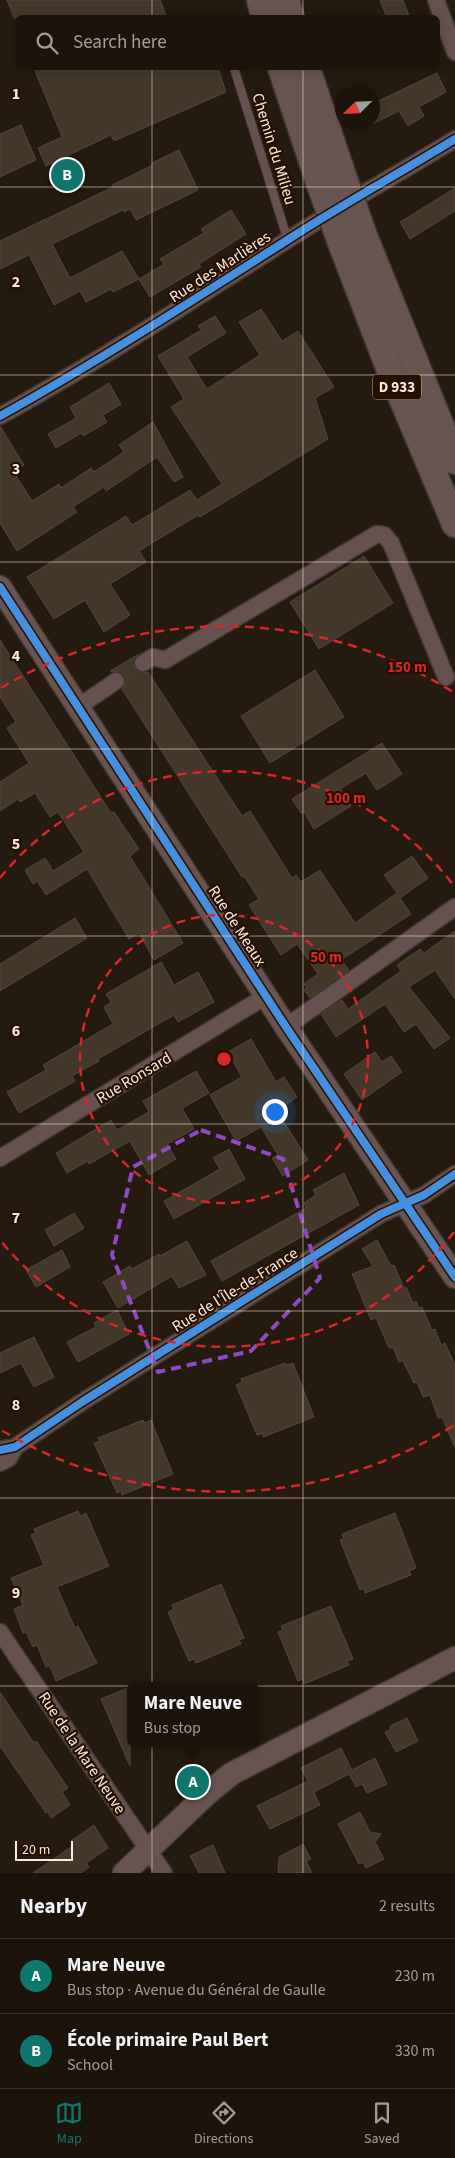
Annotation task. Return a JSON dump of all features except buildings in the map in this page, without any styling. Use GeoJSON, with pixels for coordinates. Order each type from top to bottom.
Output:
{"type":"FeatureCollection","features":[{"type":"Feature","properties":{"kind":"highway"},"geometry":{"type":"LineString","coordinates":[[260,0],[264,15]]}},
{"type":"Feature","properties":{"kind":"highway"},"geometry":{"type":"LineString","coordinates":[[286,0],[290,15]]}},
{"type":"Feature","properties":{"kind":"highway","name":"D 933"},"geometry":{"type":"LineString","coordinates":[[282,70],[330,176],[354,242],[388,365],[455,524]]}},
{"type":"Feature","properties":{"kind":"highway","name":"D 933"},"geometry":{"type":"LineString","coordinates":[[307,70],[330,176]]}},
{"type":"Feature","properties":{"kind":"highway","name":"D 933"},"geometry":{"type":"LineString","coordinates":[[354,242],[455,461]]}},
{"type":"Feature","properties":{"kind":"main road","name":"Rue de Meaux"},"geometry":{"type":"LineString","coordinates":[[0,587],[286,1027],[455,1276]]}},
{"type":"Feature","properties":{"kind":"main road"},"geometry":{"type":"LineString","coordinates":[[124,1873],[208,1793],[231,1774],[455,1658]]}},
{"type":"Feature","properties":{"kind":"street"},"geometry":{"type":"LineString","coordinates":[[436,0],[455,52]]}},
{"type":"Feature","properties":{"kind":"street","name":"Rue des Marlières"},"geometry":{"type":"LineString","coordinates":[[0,416],[122,345],[290,238],[455,139]]}},
{"type":"Feature","properties":{"kind":"street"},"geometry":{"type":"LineString","coordinates":[[142,663],[153,657],[165,660],[377,534],[384,535],[391,543],[446,677]]}},
{"type":"Feature","properties":{"kind":"street"},"geometry":{"type":"LineString","coordinates":[[78,706],[116,681]]}},
{"type":"Feature","properties":{"kind":"street"},"geometry":{"type":"LineString","coordinates":[[286,1027],[455,907]]}},
{"type":"Feature","properties":{"kind":"street","name":"Rue Ronsard"},"geometry":{"type":"LineString","coordinates":[[0,1158],[266,996]]}},
{"type":"Feature","properties":{"kind":"street","name":"Rue de l'Île-de-France"},"geometry":{"type":"LineString","coordinates":[[7,1449],[381,1214],[424,1195],[455,1174]]}},
{"type":"Feature","properties":{"kind":"street"},"geometry":{"type":"LineString","coordinates":[[0,1463],[9,1458],[7,1449]]}},
{"type":"Feature","properties":{"kind":"street","name":"Rue de la Mare Neuve"},"geometry":{"type":"LineString","coordinates":[[0,1632],[164,1873]]}},
{"type":"Feature","properties":{"kind":"lane","name":"Chemin du Milieu"},"geometry":{"type":"LineString","coordinates":[[235,70],[285,231],[290,238]]}},
{"type":"Feature","properties":{"kind":"highlighted area"},"geometry":{"type":"Polygon","coordinates":[[[201,1130],[283,1159],[320,1278],[251,1351],[158,1372],[112,1255],[133,1167],[201,1130]]]}},
{"type":"Feature","properties":{"kind":"tunnel"},"geometry":{"type":"LineString","coordinates":[[116,681],[143,663]]}},
{"type":"Feature","properties":{"kind":"cycle path"},"geometry":{"type":"LineString","coordinates":[[0,416],[110,352],[309,226],[455,139]]}},
{"type":"Feature","properties":{"kind":"cycle path"},"geometry":{"type":"LineString","coordinates":[[0,587],[286,1027],[455,1277]]}},
{"type":"Feature","properties":{"kind":"cycle path"},"geometry":{"type":"LineString","coordinates":[[0,1450],[15,1447],[82,1402],[381,1214],[424,1195],[455,1174]]}},
{"type":"Feature","properties":{"kind":"place","name":"École primaire Paul Bert"},"geometry":{"type":"Point","coordinates":[67,175]}},
{"type":"Feature","properties":{"kind":"place","name":"Mare Neuve"},"geometry":{"type":"Point","coordinates":[193,1782]}}]}
